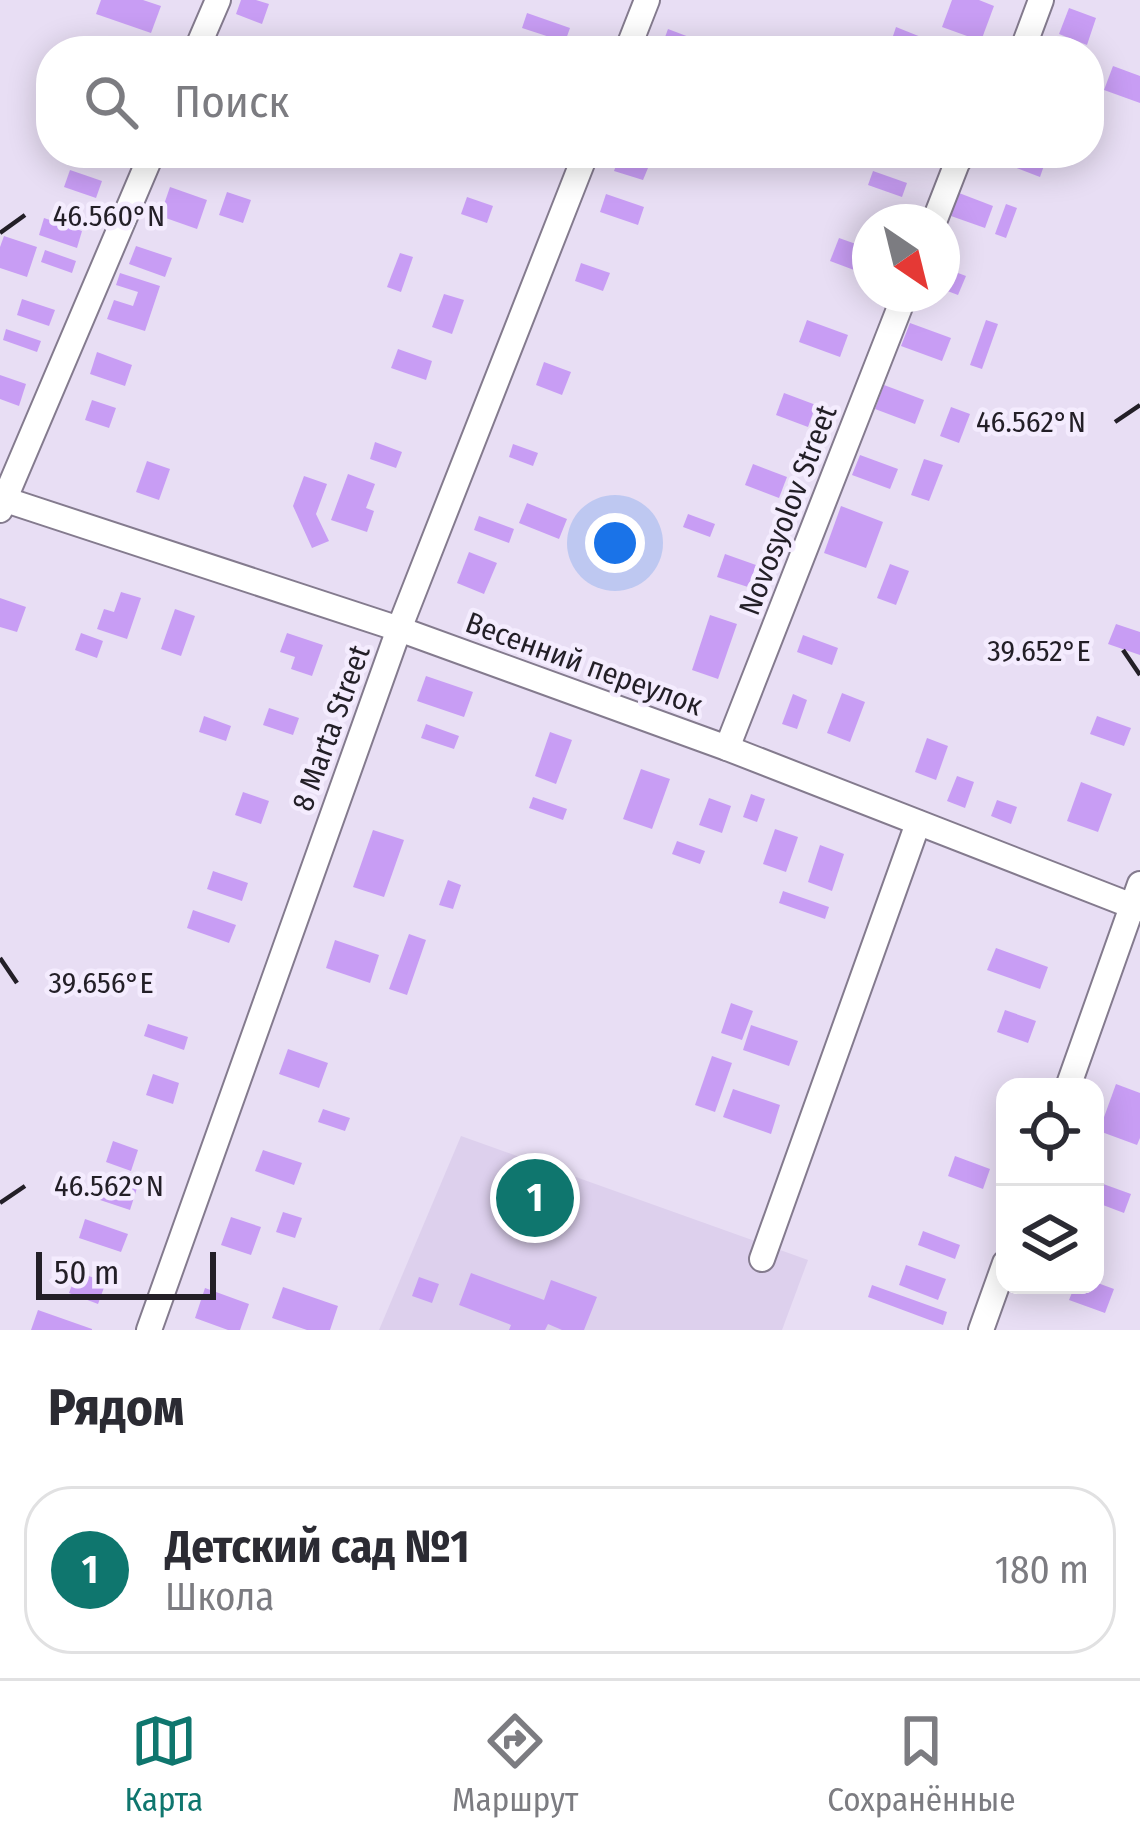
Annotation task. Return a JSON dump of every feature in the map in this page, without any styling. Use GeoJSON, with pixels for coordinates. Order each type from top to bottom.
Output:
{"type":"FeatureCollection","features":[{"type":"Feature","properties":{"kind":"street"},"geometry":{"type":"LineString","coordinates":[[202,36],[218,0]]}},
{"type":"Feature","properties":{"kind":"street"},"geometry":{"type":"LineString","coordinates":[[633,36],[647,0]]}},
{"type":"Feature","properties":{"kind":"street"},"geometry":{"type":"LineString","coordinates":[[1028,36],[1041,0]]}},
{"type":"Feature","properties":{"kind":"street"},"geometry":{"type":"LineString","coordinates":[[2,503],[146,168]]}},
{"type":"Feature","properties":{"kind":"street","name":"8 Marta Street"},"geometry":{"type":"LineString","coordinates":[[149,1330],[399,629],[580,168]]}},
{"type":"Feature","properties":{"kind":"street"},"geometry":{"type":"LineString","coordinates":[[941,204],[955,168]]}},
{"type":"Feature","properties":{"kind":"street","name":"Novosyolov Street"},"geometry":{"type":"LineString","coordinates":[[727,748],[898,312]]}},
{"type":"Feature","properties":{"kind":"street","name":"Весенний переулок"},"geometry":{"type":"LineString","coordinates":[[2,503],[399,629],[727,748],[917,824],[1137,900]]}},
{"type":"Feature","properties":{"kind":"street"},"geometry":{"type":"LineString","coordinates":[[762,1259],[917,824]]}},
{"type":"Feature","properties":{"kind":"street"},"geometry":{"type":"LineString","coordinates":[[1071,1078],[1137,900]]}},
{"type":"Feature","properties":{"kind":"street"},"geometry":{"type":"LineString","coordinates":[[981,1330],[996,1288]]}},
{"type":"Feature","properties":{"kind":"shaded area"},"geometry":{"type":"Polygon","coordinates":[[[461,1136],[808,1260],[782,1330],[379,1330],[461,1136]]]}},
{"type":"Feature","properties":{"kind":"building"},"geometry":{"type":"Polygon","coordinates":[[[101,0],[143,0],[161,6],[151,33],[96,14],[101,0]]]}},
{"type":"Feature","properties":{"kind":"building"},"geometry":{"type":"Polygon","coordinates":[[[241,0],[269,4],[262,24],[236,14],[241,0]]]}},
{"type":"Feature","properties":{"kind":"building"},"geometry":{"type":"Polygon","coordinates":[[[952,0],[979,0],[994,6],[983,36],[942,27],[952,0]]]}},
{"type":"Feature","properties":{"kind":"building"},"geometry":{"type":"Polygon","coordinates":[[[1069,8],[1096,18],[1090,36],[1059,34],[1069,8]]]}},
{"type":"Feature","properties":{"kind":"building"},"geometry":{"type":"Polygon","coordinates":[[[527,13],[570,28],[567,36],[547,36],[522,28],[527,13]]]}},
{"type":"Feature","properties":{"kind":"building"},"geometry":{"type":"Polygon","coordinates":[[[896,27],[918,36],[893,36],[896,27]]]}},
{"type":"Feature","properties":{"kind":"building"},"geometry":{"type":"Polygon","coordinates":[[[1113,66],[1140,76],[1140,103],[1104,90],[1113,66]]]}},
{"type":"Feature","properties":{"kind":"building"},"geometry":{"type":"Polygon","coordinates":[[[615,168],[648,168],[643,180],[615,168]]]}},
{"type":"Feature","properties":{"kind":"building"},"geometry":{"type":"Polygon","coordinates":[[[1016,168],[1043,168],[1040,177],[1016,168]]]}},
{"type":"Feature","properties":{"kind":"building"},"geometry":{"type":"Polygon","coordinates":[[[70,170],[102,181],[96,198],[64,187],[70,170]]]}},
{"type":"Feature","properties":{"kind":"building"},"geometry":{"type":"Polygon","coordinates":[[[873,171],[907,183],[902,197],[868,185],[873,171]]]}},
{"type":"Feature","properties":{"kind":"building"},"geometry":{"type":"Polygon","coordinates":[[[170,187],[207,200],[197,229],[160,216],[170,187]]]}},
{"type":"Feature","properties":{"kind":"building"},"geometry":{"type":"Polygon","coordinates":[[[227,192],[251,200],[243,223],[219,215],[227,192]]]}},
{"type":"Feature","properties":{"kind":"building"},"geometry":{"type":"Polygon","coordinates":[[[959,193],[993,206],[985,228],[960,219],[960,204],[955,204],[959,193]]]}},
{"type":"Feature","properties":{"kind":"building"},"geometry":{"type":"Polygon","coordinates":[[[606,194],[644,207],[638,225],[600,212],[606,194]]]}},
{"type":"Feature","properties":{"kind":"building"},"geometry":{"type":"Polygon","coordinates":[[[467,197],[493,206],[487,223],[461,214],[467,197]]]}},
{"type":"Feature","properties":{"kind":"building"},"geometry":{"type":"Polygon","coordinates":[[[1006,204],[1017,208],[1006,238],[995,234],[1006,204]]]}},
{"type":"Feature","properties":{"kind":"building"},"geometry":{"type":"Polygon","coordinates":[[[44,218],[82,231],[77,248],[39,235],[44,218]]]}},
{"type":"Feature","properties":{"kind":"building"},"geometry":{"type":"Polygon","coordinates":[[[4,236],[37,247],[27,277],[0,268],[4,236]]]}},
{"type":"Feature","properties":{"kind":"building"},"geometry":{"type":"Polygon","coordinates":[[[839,238],[852,243],[852,269],[830,261],[839,238]]]}},
{"type":"Feature","properties":{"kind":"building"},"geometry":{"type":"Polygon","coordinates":[[[136,246],[172,258],[165,277],[129,264],[136,246]]]}},
{"type":"Feature","properties":{"kind":"building"},"geometry":{"type":"Polygon","coordinates":[[[45,250],[76,261],[72,273],[41,262],[45,250]]]}},
{"type":"Feature","properties":{"kind":"building"},"geometry":{"type":"Polygon","coordinates":[[[400,253],[413,257],[401,292],[387,287],[400,253]]]}},
{"type":"Feature","properties":{"kind":"building"},"geometry":{"type":"Polygon","coordinates":[[[581,263],[610,273],[603,291],[575,281],[581,263]]]}},
{"type":"Feature","properties":{"kind":"building"},"geometry":{"type":"Polygon","coordinates":[[[120,273],[160,286],[145,331],[107,319],[114,300],[133,306],[138,292],[116,285],[120,273]]]}},
{"type":"Feature","properties":{"kind":"building"},"geometry":{"type":"Polygon","coordinates":[[[444,294],[464,300],[452,334],[432,327],[444,294]]]}},
{"type":"Feature","properties":{"kind":"building"},"geometry":{"type":"Polygon","coordinates":[[[22,299],[55,310],[49,326],[17,315],[22,299]]]}},
{"type":"Feature","properties":{"kind":"building"},"geometry":{"type":"Polygon","coordinates":[[[807,320],[848,335],[840,357],[799,342],[807,320]]]}},
{"type":"Feature","properties":{"kind":"building"},"geometry":{"type":"Polygon","coordinates":[[[986,320],[998,324],[982,369],[970,365],[986,320]]]}},
{"type":"Feature","properties":{"kind":"building"},"geometry":{"type":"Polygon","coordinates":[[[910,323],[951,338],[942,361],[901,346],[910,323]]]}},
{"type":"Feature","properties":{"kind":"building"},"geometry":{"type":"Polygon","coordinates":[[[6,329],[41,341],[37,352],[3,340],[6,329]]]}},
{"type":"Feature","properties":{"kind":"building"},"geometry":{"type":"Polygon","coordinates":[[[398,349],[432,361],[426,380],[391,368],[398,349]]]}},
{"type":"Feature","properties":{"kind":"building"},"geometry":{"type":"Polygon","coordinates":[[[97,352],[132,365],[125,386],[90,374],[97,352]]]}},
{"type":"Feature","properties":{"kind":"building"},"geometry":{"type":"Polygon","coordinates":[[[544,362],[571,372],[562,395],[536,385],[544,362]]]}},
{"type":"Feature","properties":{"kind":"building"},"geometry":{"type":"Polygon","coordinates":[[[0,375],[26,384],[19,406],[0,399],[0,375]]]}},
{"type":"Feature","properties":{"kind":"building"},"geometry":{"type":"Polygon","coordinates":[[[884,385],[924,400],[915,424],[875,409],[884,385]]]}},
{"type":"Feature","properties":{"kind":"building"},"geometry":{"type":"Polygon","coordinates":[[[784,393],[816,405],[808,427],[776,415],[784,393]]]}},
{"type":"Feature","properties":{"kind":"building"},"geometry":{"type":"Polygon","coordinates":[[[92,400],[116,408],[109,428],[85,420],[92,400]]]}},
{"type":"Feature","properties":{"kind":"building"},"geometry":{"type":"Polygon","coordinates":[[[951,407],[970,414],[959,443],[940,436],[951,407]]]}},
{"type":"Feature","properties":{"kind":"building"},"geometry":{"type":"Polygon","coordinates":[[[375,442],[402,452],[396,468],[370,459],[375,442]]]}},
{"type":"Feature","properties":{"kind":"building"},"geometry":{"type":"Polygon","coordinates":[[[513,444],[538,453],[533,466],[509,457],[513,444]]]}},
{"type":"Feature","properties":{"kind":"building"},"geometry":{"type":"Polygon","coordinates":[[[860,455],[898,469],[890,489],[852,475],[860,455]]]}},
{"type":"Feature","properties":{"kind":"building"},"geometry":{"type":"Polygon","coordinates":[[[924,459],[943,465],[929,501],[911,495],[924,459]]]}},
{"type":"Feature","properties":{"kind":"building"},"geometry":{"type":"Polygon","coordinates":[[[147,461],[170,469],[159,500],[136,492],[147,461]]]}},
{"type":"Feature","properties":{"kind":"building"},"geometry":{"type":"Polygon","coordinates":[[[753,464],[787,477],[779,498],[745,485],[753,464]]]}},
{"type":"Feature","properties":{"kind":"building"},"geometry":{"type":"Polygon","coordinates":[[[348,474],[375,484],[366,508],[374,511],[367,532],[331,520],[348,474]]]}},
{"type":"Feature","properties":{"kind":"building"},"geometry":{"type":"Polygon","coordinates":[[[304,476],[327,484],[316,514],[329,541],[312,548],[293,506],[304,476]]]}},
{"type":"Feature","properties":{"kind":"building"},"geometry":{"type":"Polygon","coordinates":[[[527,503],[567,519],[559,539],[519,523],[527,503]]]}},
{"type":"Feature","properties":{"kind":"building"},"geometry":{"type":"Polygon","coordinates":[[[841,506],[883,522],[866,568],[824,553],[841,506]]]}},
{"type":"Feature","properties":{"kind":"building"},"geometry":{"type":"Polygon","coordinates":[[[688,514],[715,524],[710,537],[683,527],[688,514]]]}},
{"type":"Feature","properties":{"kind":"building"},"geometry":{"type":"Polygon","coordinates":[[[479,516],[514,529],[509,543],[474,530],[479,516]]]}},
{"type":"Feature","properties":{"kind":"building"},"geometry":{"type":"Polygon","coordinates":[[[469,552],[497,563],[484,594],[457,583],[469,552]]]}},
{"type":"Feature","properties":{"kind":"building"},"geometry":{"type":"Polygon","coordinates":[[[725,554],[756,565],[748,587],[717,577],[725,554]]]}},
{"type":"Feature","properties":{"kind":"building"},"geometry":{"type":"Polygon","coordinates":[[[890,564],[909,571],[896,605],[877,598],[890,564]]]}},
{"type":"Feature","properties":{"kind":"building"},"geometry":{"type":"Polygon","coordinates":[[[121,592],[141,598],[127,639],[97,629],[104,609],[114,612],[121,592]]]}},
{"type":"Feature","properties":{"kind":"building"},"geometry":{"type":"Polygon","coordinates":[[[0,598],[26,607],[17,632],[0,627],[0,598]]]}},
{"type":"Feature","properties":{"kind":"building"},"geometry":{"type":"Polygon","coordinates":[[[175,609],[195,616],[181,656],[161,649],[175,609]]]}},
{"type":"Feature","properties":{"kind":"building"},"geometry":{"type":"Polygon","coordinates":[[[710,615],[737,624],[718,679],[692,670],[710,615]]]}},
{"type":"Feature","properties":{"kind":"building"},"geometry":{"type":"Polygon","coordinates":[[[1116,624],[1140,632],[1140,655],[1108,644],[1116,624]]]}},
{"type":"Feature","properties":{"kind":"building"},"geometry":{"type":"Polygon","coordinates":[[[81,633],[103,641],[97,658],[75,650],[81,633]]]}},
{"type":"Feature","properties":{"kind":"building"},"geometry":{"type":"Polygon","coordinates":[[[287,633],[323,645],[312,676],[291,669],[295,657],[280,652],[287,633]]]}},
{"type":"Feature","properties":{"kind":"building"},"geometry":{"type":"Polygon","coordinates":[[[803,635],[838,648],[832,665],[797,652],[803,635]]]}},
{"type":"Feature","properties":{"kind":"building"},"geometry":{"type":"Polygon","coordinates":[[[426,676],[473,692],[464,717],[417,701],[426,676]]]}},
{"type":"Feature","properties":{"kind":"building"},"geometry":{"type":"Polygon","coordinates":[[[842,693],[865,702],[850,742],[827,733],[842,693]]]}},
{"type":"Feature","properties":{"kind":"building"},"geometry":{"type":"Polygon","coordinates":[[[793,694],[807,700],[797,729],[782,724],[793,694]]]}},
{"type":"Feature","properties":{"kind":"building"},"geometry":{"type":"Polygon","coordinates":[[[269,708],[299,718],[293,735],[263,725],[269,708]]]}},
{"type":"Feature","properties":{"kind":"building"},"geometry":{"type":"Polygon","coordinates":[[[204,716],[231,726],[226,741],[199,732],[204,716]]]}},
{"type":"Feature","properties":{"kind":"building"},"geometry":{"type":"Polygon","coordinates":[[[1097,716],[1131,728],[1124,746],[1090,734],[1097,716]]]}},
{"type":"Feature","properties":{"kind":"building"},"geometry":{"type":"Polygon","coordinates":[[[426,724],[459,736],[454,749],[421,738],[426,724]]]}},
{"type":"Feature","properties":{"kind":"building"},"geometry":{"type":"Polygon","coordinates":[[[550,732],[572,740],[556,784],[535,776],[550,732]]]}},
{"type":"Feature","properties":{"kind":"building"},"geometry":{"type":"Polygon","coordinates":[[[927,738],[948,746],[936,780],[915,772],[927,738]]]}},
{"type":"Feature","properties":{"kind":"building"},"geometry":{"type":"Polygon","coordinates":[[[641,769],[670,779],[652,829],[623,819],[641,769]]]}},
{"type":"Feature","properties":{"kind":"building"},"geometry":{"type":"Polygon","coordinates":[[[957,776],[974,782],[965,808],[947,801],[957,776]]]}},
{"type":"Feature","properties":{"kind":"building"},"geometry":{"type":"Polygon","coordinates":[[[1081,782],[1112,794],[1098,832],[1067,821],[1081,782]]]}},
{"type":"Feature","properties":{"kind":"building"},"geometry":{"type":"Polygon","coordinates":[[[243,792],[269,801],[261,824],[235,815],[243,792]]]}},
{"type":"Feature","properties":{"kind":"building"},"geometry":{"type":"Polygon","coordinates":[[[751,794],[765,799],[757,822],[743,817],[751,794]]]}},
{"type":"Feature","properties":{"kind":"building"},"geometry":{"type":"Polygon","coordinates":[[[533,797],[567,809],[563,820],[529,808],[533,797]]]}},
{"type":"Feature","properties":{"kind":"building"},"geometry":{"type":"Polygon","coordinates":[[[709,798],[731,806],[722,833],[699,825],[709,798]]]}},
{"type":"Feature","properties":{"kind":"building"},"geometry":{"type":"Polygon","coordinates":[[[997,800],[1017,807],[1011,824],[991,816],[997,800]]]}},
{"type":"Feature","properties":{"kind":"building"},"geometry":{"type":"Polygon","coordinates":[[[775,829],[798,837],[786,872],[763,864],[775,829]]]}},
{"type":"Feature","properties":{"kind":"building"},"geometry":{"type":"Polygon","coordinates":[[[373,830],[404,840],[384,897],[353,887],[373,830]]]}},
{"type":"Feature","properties":{"kind":"building"},"geometry":{"type":"Polygon","coordinates":[[[677,841],[705,851],[700,864],[672,854],[677,841]]]}},
{"type":"Feature","properties":{"kind":"building"},"geometry":{"type":"Polygon","coordinates":[[[820,845],[844,854],[832,891],[808,882],[820,845]]]}},
{"type":"Feature","properties":{"kind":"building"},"geometry":{"type":"Polygon","coordinates":[[[213,871],[248,883],[242,901],[207,889],[213,871]]]}},
{"type":"Feature","properties":{"kind":"building"},"geometry":{"type":"Polygon","coordinates":[[[448,880],[461,885],[453,909],[439,905],[448,880]]]}},
{"type":"Feature","properties":{"kind":"building"},"geometry":{"type":"Polygon","coordinates":[[[783,891],[829,907],[825,919],[779,903],[783,891]]]}},
{"type":"Feature","properties":{"kind":"building"},"geometry":{"type":"Polygon","coordinates":[[[193,910],[236,925],[229,943],[187,928],[193,910]]]}},
{"type":"Feature","properties":{"kind":"building"},"geometry":{"type":"Polygon","coordinates":[[[409,934],[426,940],[407,995],[389,989],[409,934]]]}},
{"type":"Feature","properties":{"kind":"building"},"geometry":{"type":"Polygon","coordinates":[[[335,940],[379,955],[370,983],[326,968],[335,940]]]}},
{"type":"Feature","properties":{"kind":"building"},"geometry":{"type":"Polygon","coordinates":[[[996,948],[1048,967],[1040,989],[987,970],[996,948]]]}},
{"type":"Feature","properties":{"kind":"building"},"geometry":{"type":"Polygon","coordinates":[[[731,1003],[753,1011],[742,1040],[721,1033],[731,1003]]]}},
{"type":"Feature","properties":{"kind":"building"},"geometry":{"type":"Polygon","coordinates":[[[1005,1010],[1036,1021],[1028,1043],[997,1032],[1005,1010]]]}},
{"type":"Feature","properties":{"kind":"building"},"geometry":{"type":"Polygon","coordinates":[[[148,1024],[188,1037],[184,1050],[144,1036],[148,1024]]]}},
{"type":"Feature","properties":{"kind":"building"},"geometry":{"type":"Polygon","coordinates":[[[751,1025],[798,1041],[789,1066],[743,1050],[751,1025]]]}},
{"type":"Feature","properties":{"kind":"building"},"geometry":{"type":"Polygon","coordinates":[[[288,1049],[328,1063],[319,1088],[279,1074],[288,1049]]]}},
{"type":"Feature","properties":{"kind":"building"},"geometry":{"type":"Polygon","coordinates":[[[712,1056],[732,1063],[715,1112],[695,1105],[712,1056]]]}},
{"type":"Feature","properties":{"kind":"building"},"geometry":{"type":"Polygon","coordinates":[[[153,1074],[179,1083],[173,1104],[146,1095],[153,1074]]]}},
{"type":"Feature","properties":{"kind":"building"},"geometry":{"type":"Polygon","coordinates":[[[1116,1084],[1140,1093],[1137,1145],[1104,1133],[1104,1117],[1116,1084]]]}},
{"type":"Feature","properties":{"kind":"building"},"geometry":{"type":"Polygon","coordinates":[[[733,1089],[780,1105],[771,1134],[723,1117],[733,1089]]]}},
{"type":"Feature","properties":{"kind":"building"},"geometry":{"type":"Polygon","coordinates":[[[323,1109],[350,1118],[345,1131],[318,1122],[323,1109]]]}},
{"type":"Feature","properties":{"kind":"building"},"geometry":{"type":"Polygon","coordinates":[[[113,1141],[138,1150],[131,1171],[106,1162],[113,1141]]]}},
{"type":"Feature","properties":{"kind":"building"},"geometry":{"type":"Polygon","coordinates":[[[263,1150],[302,1163],[294,1185],[255,1171],[263,1150]]]}},
{"type":"Feature","properties":{"kind":"building"},"geometry":{"type":"Polygon","coordinates":[[[955,1156],[990,1169],[983,1189],[948,1176],[955,1156]]]}},
{"type":"Feature","properties":{"kind":"building"},"geometry":{"type":"Polygon","coordinates":[[[109,1175],[138,1185],[130,1210],[100,1200],[109,1175]]]}},
{"type":"Feature","properties":{"kind":"building"},"geometry":{"type":"Polygon","coordinates":[[[1104,1184],[1131,1194],[1124,1213],[1104,1205],[1104,1184]]]}},
{"type":"Feature","properties":{"kind":"building"},"geometry":{"type":"Polygon","coordinates":[[[283,1212],[302,1218],[295,1238],[276,1232],[283,1212]]]}},
{"type":"Feature","properties":{"kind":"building"},"geometry":{"type":"Polygon","coordinates":[[[231,1217],[261,1227],[251,1255],[221,1245],[231,1217]]]}},
{"type":"Feature","properties":{"kind":"building"},"geometry":{"type":"Polygon","coordinates":[[[85,1219],[128,1234],[121,1252],[79,1238],[85,1219]]]}},
{"type":"Feature","properties":{"kind":"building"},"geometry":{"type":"Polygon","coordinates":[[[923,1231],[960,1245],[955,1259],[918,1245],[923,1231]]]}},
{"type":"Feature","properties":{"kind":"building"},"geometry":{"type":"Polygon","coordinates":[[[906,1265],[946,1279],[938,1300],[899,1285],[906,1265]]]}},
{"type":"Feature","properties":{"kind":"building"},"geometry":{"type":"Polygon","coordinates":[[[77,1272],[106,1282],[98,1304],[69,1293],[77,1272]]]}},
{"type":"Feature","properties":{"kind":"building"},"geometry":{"type":"Polygon","coordinates":[[[471,1273],[544,1300],[551,1280],[597,1297],[584,1330],[562,1330],[548,1324],[545,1330],[509,1330],[511,1325],[459,1305],[471,1273]]]}},
{"type":"Feature","properties":{"kind":"building"},"geometry":{"type":"Polygon","coordinates":[[[419,1277],[439,1284],[432,1303],[412,1296],[419,1277]]]}},
{"type":"Feature","properties":{"kind":"building"},"geometry":{"type":"Polygon","coordinates":[[[872,1285],[947,1312],[943,1325],[868,1297],[872,1285]]]}},
{"type":"Feature","properties":{"kind":"building"},"geometry":{"type":"Polygon","coordinates":[[[1104,1285],[1114,1289],[1105,1313],[1069,1300],[1071,1294],[1104,1294],[1104,1285]]]}},
{"type":"Feature","properties":{"kind":"building"},"geometry":{"type":"Polygon","coordinates":[[[283,1287],[338,1306],[330,1330],[307,1330],[272,1318],[283,1287]]]}},
{"type":"Feature","properties":{"kind":"building"},"geometry":{"type":"Polygon","coordinates":[[[205,1288],[249,1304],[240,1330],[195,1318],[205,1288]]]}},
{"type":"Feature","properties":{"kind":"building"},"geometry":{"type":"Polygon","coordinates":[[[38,1310],[92,1329],[92,1330],[31,1330],[38,1310]]]}},
{"type":"Feature","properties":{"kind":"place","name":"Детский сад №1"},"geometry":{"type":"Point","coordinates":[535,1198]}}]}
